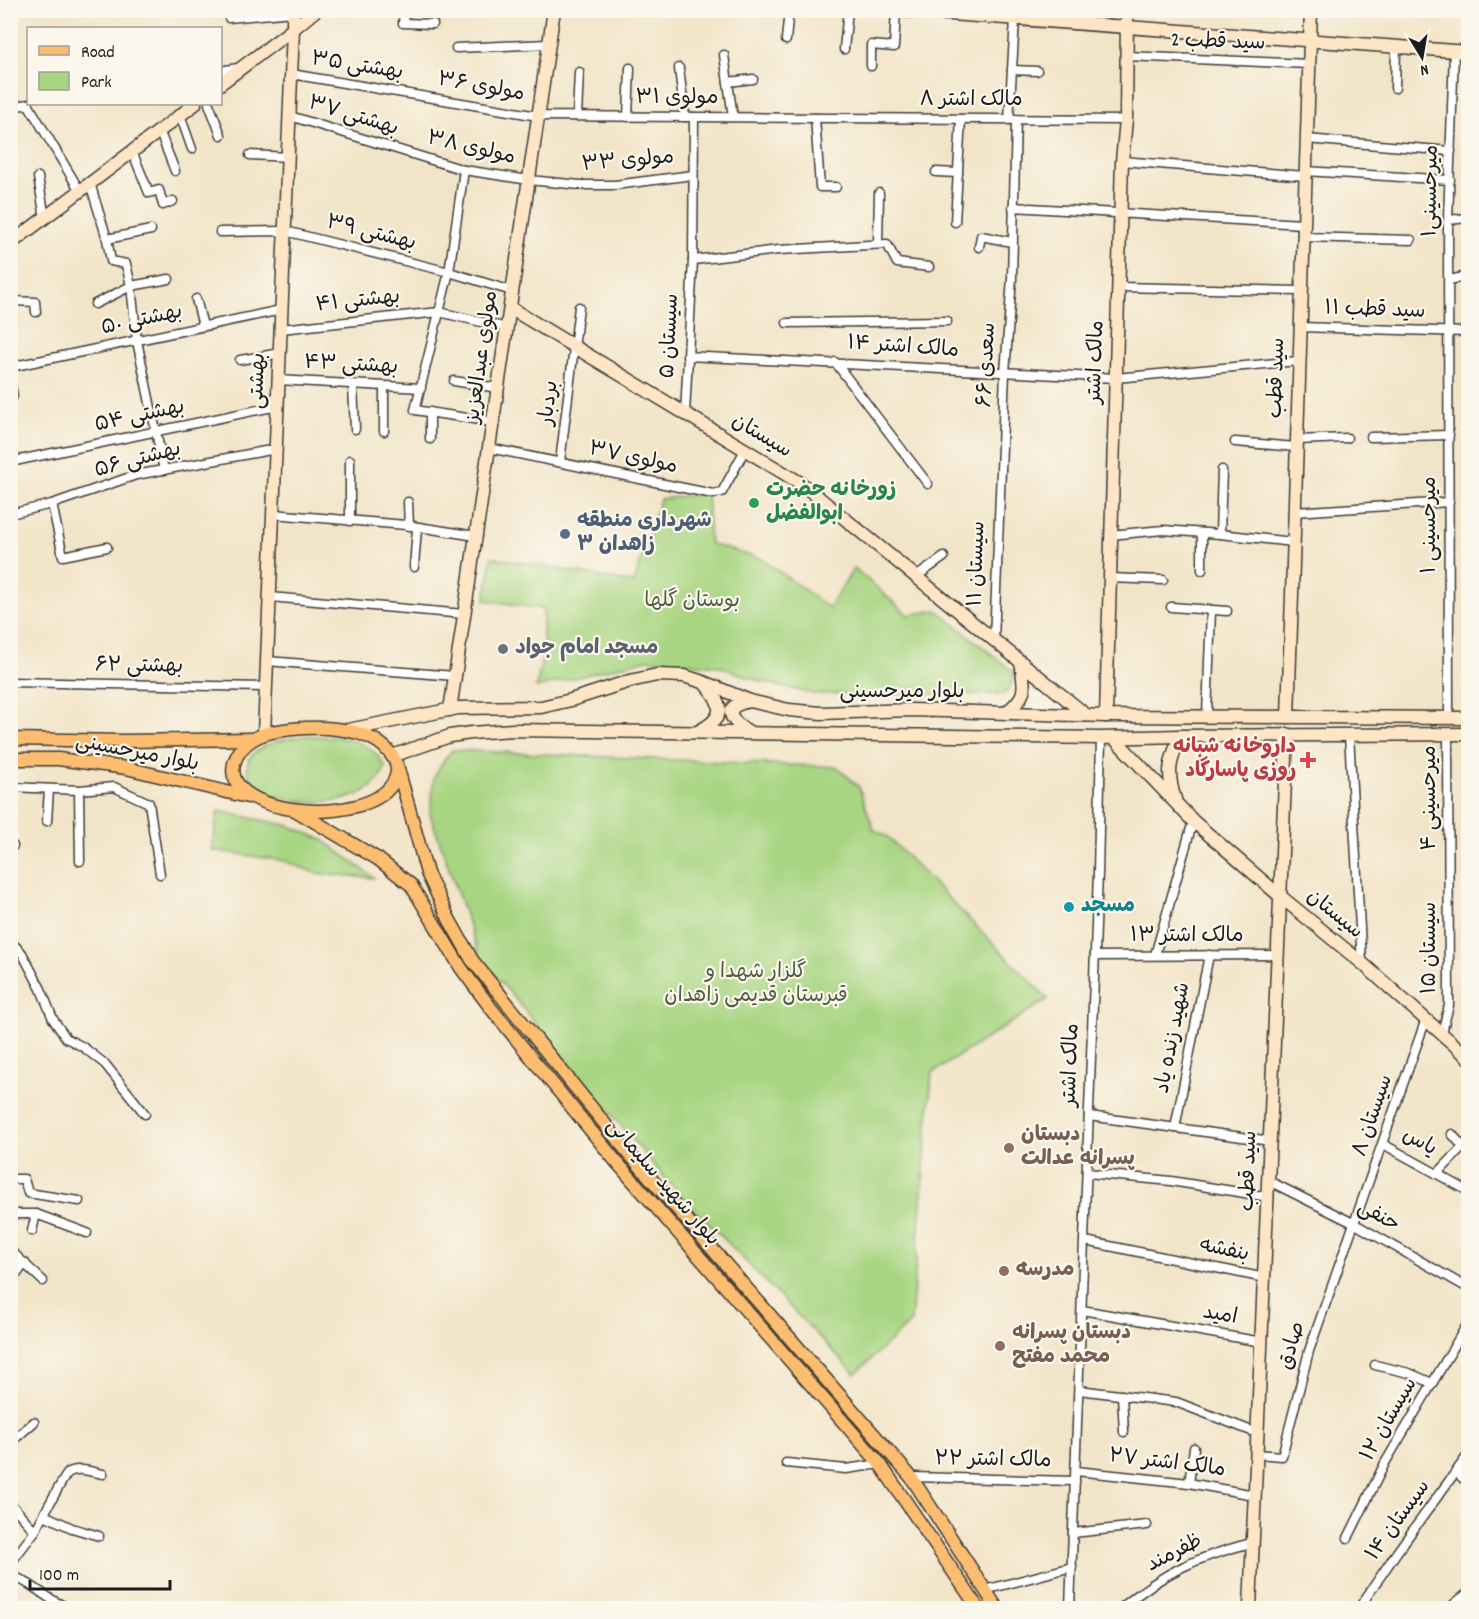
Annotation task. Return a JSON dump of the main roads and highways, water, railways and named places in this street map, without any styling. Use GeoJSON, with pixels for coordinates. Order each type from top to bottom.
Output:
{"type":"FeatureCollection","features":[{"type":"Feature","properties":{"kind":"main road"},"geometry":{"type":"LineString","coordinates":[[222,83],[316,10]]}},
{"type":"Feature","properties":{"kind":"main road","name":"مولوی عبدالعزیز"},"geometry":{"type":"LineString","coordinates":[[450,710],[554,10]]}},
{"type":"Feature","properties":{"kind":"main road"},"geometry":{"type":"LineString","coordinates":[[896,10],[948,12],[1015,19],[1068,17],[1127,27],[1468,52]]}},
{"type":"Feature","properties":{"kind":"main road","name":"مالک اشتر"},"geometry":{"type":"LineString","coordinates":[[1106,716],[1122,161],[1126,120],[1127,10]]}},
{"type":"Feature","properties":{"kind":"main road","name":"سید قطب"},"geometry":{"type":"LineString","coordinates":[[1288,717],[1311,10]]}},
{"type":"Feature","properties":{"kind":"main road","name":"بهشتی"},"geometry":{"type":"LineString","coordinates":[[264,734],[293,11]]}},
{"type":"Feature","properties":{"kind":"main road"},"geometry":{"type":"LineString","coordinates":[[10,244],[194,105]]}},
{"type":"Feature","properties":{"kind":"main road","name":"سیستان"},"geometry":{"type":"LineString","coordinates":[[510,308],[802,484],[1086,715]]}},
{"type":"Feature","properties":{"kind":"main road"},"geometry":{"type":"LineString","coordinates":[[1006,713],[1018,703],[1023,693],[1021,662]]}},
{"type":"Feature","properties":{"kind":"main road","name":"بلوار میرحسینی"},"geometry":{"type":"LineString","coordinates":[[348,730],[458,708],[541,707],[657,675],[684,676],[750,701],[789,710],[821,713],[911,710],[1106,716],[1468,718]]}},
{"type":"Feature","properties":{"kind":"main road"},"geometry":{"type":"LineString","coordinates":[[695,732],[712,724],[717,718],[719,709],[714,693],[703,682]]}},
{"type":"Feature","properties":{"kind":"main road"},"geometry":{"type":"LineString","coordinates":[[750,701],[738,703],[731,712],[736,724],[752,733]]}},
{"type":"Feature","properties":{"kind":"main road"},"geometry":{"type":"LineString","coordinates":[[1399,735],[1400,718]]}},
{"type":"Feature","properties":{"kind":"main road"},"geometry":{"type":"LineString","coordinates":[[254,798],[237,785],[232,769],[238,753],[251,739],[264,734],[305,728],[348,730],[375,742],[394,760],[396,774],[390,788],[372,801],[329,810],[295,810]]}},
{"type":"Feature","properties":{"kind":"main road","name":"بلوار میرحسینی"},"geometry":{"type":"LineString","coordinates":[[394,760],[450,736],[513,730],[1108,738],[1179,735],[1468,734]]}},
{"type":"Feature","properties":{"kind":"main road","name":"سید قطب"},"geometry":{"type":"LineString","coordinates":[[1250,1608],[1287,734]]}},
{"type":"Feature","properties":{"kind":"main road","name":"سیستان"},"geometry":{"type":"LineString","coordinates":[[1176,803],[1169,784],[1169,772],[1179,735]]}},
{"type":"Feature","properties":{"kind":"main road","name":"سیستان"},"geometry":{"type":"LineString","coordinates":[[1108,738],[1193,821],[1362,963],[1468,1057]]}},
{"type":"Feature","properties":{"kind":"main road","name":"بلوار میرحسینی"},"geometry":{"type":"LineString","coordinates":[[10,739],[125,741],[251,739]]}},
{"type":"Feature","properties":{"kind":"main road","name":"بلوار میرحسینی"},"geometry":{"type":"LineString","coordinates":[[10,759],[58,759],[117,766],[254,798],[295,810]]}},
{"type":"Feature","properties":{"kind":"main road","name":"بلوار شهید سلیمانی"},"geometry":{"type":"LineString","coordinates":[[394,760],[427,873],[448,919],[472,960],[626,1150],[911,1478],[997,1608]]}},
{"type":"Feature","properties":{"kind":"main road","name":"بلوار شهید سلیمانی"},"geometry":{"type":"LineString","coordinates":[[295,810],[378,859],[411,885],[461,968],[497,1016],[614,1159],[880,1464],[978,1608]]}},
{"type":"Feature","properties":{"kind":"place","name":"زورخانه حضرت ابوالفضل"},"geometry":{"type":"Point","coordinates":[754,503]}},
{"type":"Feature","properties":{"kind":"place","name":"شهرداری منطقه ۳ زاهدان"},"geometry":{"type":"Point","coordinates":[565,534]}},
{"type":"Feature","properties":{"kind":"place","name":"مسجد امام جواد"},"geometry":{"type":"Point","coordinates":[503,649]}},
{"type":"Feature","properties":{"kind":"place","name":"داروخانه شبانه روزی پاسارگاد"},"geometry":{"type":"Point","coordinates":[1308,760]}},
{"type":"Feature","properties":{"kind":"place","name":"مسجد"},"geometry":{"type":"Point","coordinates":[1069,907]}},
{"type":"Feature","properties":{"kind":"place","name":"دبستان پسرانه عدالت"},"geometry":{"type":"Point","coordinates":[1009,1148]}},
{"type":"Feature","properties":{"kind":"place","name":"مدرسه"},"geometry":{"type":"Point","coordinates":[1004,1271]}},
{"type":"Feature","properties":{"kind":"place","name":"دبستان پسرانه محمد مفتح"},"geometry":{"type":"Point","coordinates":[1000,1346]}},
{"type":"Feature","properties":{"kind":"park label","name":"بوستان گلها"},"geometry":{"type":"Point","coordinates":[692,602]}},
{"type":"Feature","properties":{"kind":"park label","name":"گلزار شهدا و قبرستان قدیمی زاهدان"},"geometry":{"type":"Point","coordinates":[756,985]}}]}
